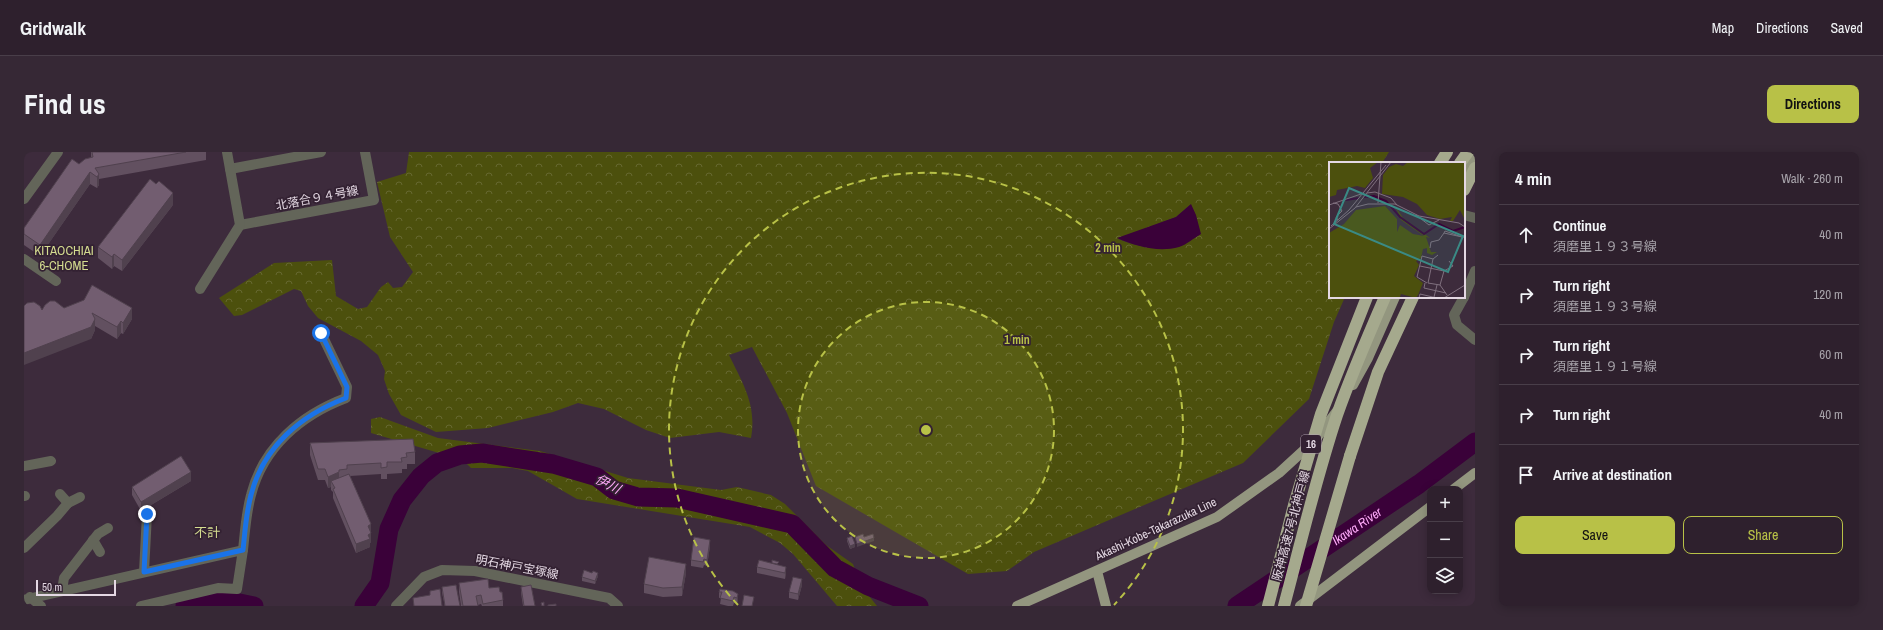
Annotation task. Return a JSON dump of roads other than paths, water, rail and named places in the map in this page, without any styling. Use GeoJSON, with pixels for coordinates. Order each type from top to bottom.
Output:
{"type":"FeatureCollection","features":[{"type":"Feature","properties":{"kind":"highway"},"geometry":{"type":"LineString","coordinates":[[1441,162],[1447,152]]}},
{"type":"Feature","properties":{"kind":"highway"},"geometry":{"type":"LineString","coordinates":[[1461,162],[1468,152]]}},
{"type":"Feature","properties":{"kind":"highway"},"geometry":{"type":"LineString","coordinates":[[1465,188],[1475,168]]}},
{"type":"Feature","properties":{"kind":"highway","name":"阪神高速7号北神戸線"},"geometry":{"type":"LineString","coordinates":[[1268,606],[1294,505],[1321,414],[1367,298]]}},
{"type":"Feature","properties":{"kind":"highway","name":"阪神高速7号北神戸線"},"geometry":{"type":"LineString","coordinates":[[1284,606],[1308,513],[1337,416],[1362,349],[1386,298]]}},
{"type":"Feature","properties":{"kind":"highway"},"geometry":{"type":"LineString","coordinates":[[1306,606],[1350,456],[1378,372],[1413,298]]}},
{"type":"Feature","properties":{"kind":"main road"},"geometry":{"type":"LineString","coordinates":[[1465,169],[1475,154]]}},
{"type":"Feature","properties":{"kind":"main road","name":"Akashi-Kobe-Takarazuka Line"},"geometry":{"type":"LineString","coordinates":[[1017,606],[1217,517],[1279,473],[1310,445],[1343,402],[1368,358],[1395,298]]}},
{"type":"Feature","properties":{"kind":"main road"},"geometry":{"type":"LineString","coordinates":[[1458,486],[1475,472]]}},
{"type":"Feature","properties":{"kind":"main road"},"geometry":{"type":"LineString","coordinates":[[1300,606],[1427,509]]}},
{"type":"Feature","properties":{"kind":"main road"},"geometry":{"type":"LineString","coordinates":[[1097,571],[1106,606]]}},
{"type":"Feature","properties":{"kind":"street"},"geometry":{"type":"LineString","coordinates":[[24,199],[58,152]]}},
{"type":"Feature","properties":{"kind":"street"},"geometry":{"type":"LineString","coordinates":[[200,289],[240,226],[227,152]]}},
{"type":"Feature","properties":{"kind":"street"},"geometry":{"type":"LineString","coordinates":[[230,169],[322,152]]}},
{"type":"Feature","properties":{"kind":"street","name":"北落合９４号線"},"geometry":{"type":"LineString","coordinates":[[240,226],[374,200],[365,152]]}},
{"type":"Feature","properties":{"kind":"street"},"geometry":{"type":"LineString","coordinates":[[1465,215],[1475,218]]}},
{"type":"Feature","properties":{"kind":"street"},"geometry":{"type":"LineString","coordinates":[[24,259],[56,281]]}},
{"type":"Feature","properties":{"kind":"street"},"geometry":{"type":"LineString","coordinates":[[1465,295],[1475,271]]}},
{"type":"Feature","properties":{"kind":"street"},"geometry":{"type":"LineString","coordinates":[[1463,298],[1454,315],[1457,324],[1475,340]]}},
{"type":"Feature","properties":{"kind":"street"},"geometry":{"type":"LineString","coordinates":[[141,606],[218,588],[237,589],[250,495],[264,460],[287,433],[302,421],[326,405],[346,398],[347,387],[321,333]]}},
{"type":"Feature","properties":{"kind":"street"},"geometry":{"type":"LineString","coordinates":[[24,466],[51,461]]}},
{"type":"Feature","properties":{"kind":"street"},"geometry":{"type":"LineString","coordinates":[[60,494],[68,503]]}},
{"type":"Feature","properties":{"kind":"street"},"geometry":{"type":"LineString","coordinates":[[24,548],[57,516],[68,503],[80,497]]}},
{"type":"Feature","properties":{"kind":"street"},"geometry":{"type":"LineString","coordinates":[[144,572],[147,514]]}},
{"type":"Feature","properties":{"kind":"street"},"geometry":{"type":"LineString","coordinates":[[62,590],[64,578],[98,534],[108,528]]}},
{"type":"Feature","properties":{"kind":"street"},"geometry":{"type":"LineString","coordinates":[[93,540],[100,552]]}},
{"type":"Feature","properties":{"kind":"street"},"geometry":{"type":"LineString","coordinates":[[27,598],[243,550]]}},
{"type":"Feature","properties":{"kind":"street","name":"明石神戸宝塚線"},"geometry":{"type":"LineString","coordinates":[[396,606],[424,577],[442,570],[475,571],[609,598],[618,606]]}},
{"type":"Feature","properties":{"kind":"street"},"geometry":{"type":"LineString","coordinates":[[27,598],[41,606]]}},
{"type":"Feature","properties":{"kind":"waterway","name":"Ikawa River"},"geometry":{"type":"LineString","coordinates":[[1237,606],[1419,484],[1475,442]]}},
{"type":"Feature","properties":{"kind":"waterway","name":"伊川"},"geometry":{"type":"LineString","coordinates":[[364,606],[380,583],[389,529],[402,500],[421,476],[437,463],[460,455],[482,453],[553,464],[597,477],[614,490],[638,497],[677,498],[792,524],[835,568],[868,586],[919,606]]}},
{"type":"Feature","properties":{"kind":"waterway","name":"伊川"},"geometry":{"type":"LineString","coordinates":[[185,606],[225,600],[254,606]]}},
{"type":"Feature","properties":{"kind":"district","name":"KITAOCHIAI 6-CHOME"},"geometry":{"type":"Point","coordinates":[64,258]}},
{"type":"Feature","properties":{"kind":"district","name":"不計"},"geometry":{"type":"Point","coordinates":[207,532]}}]}
